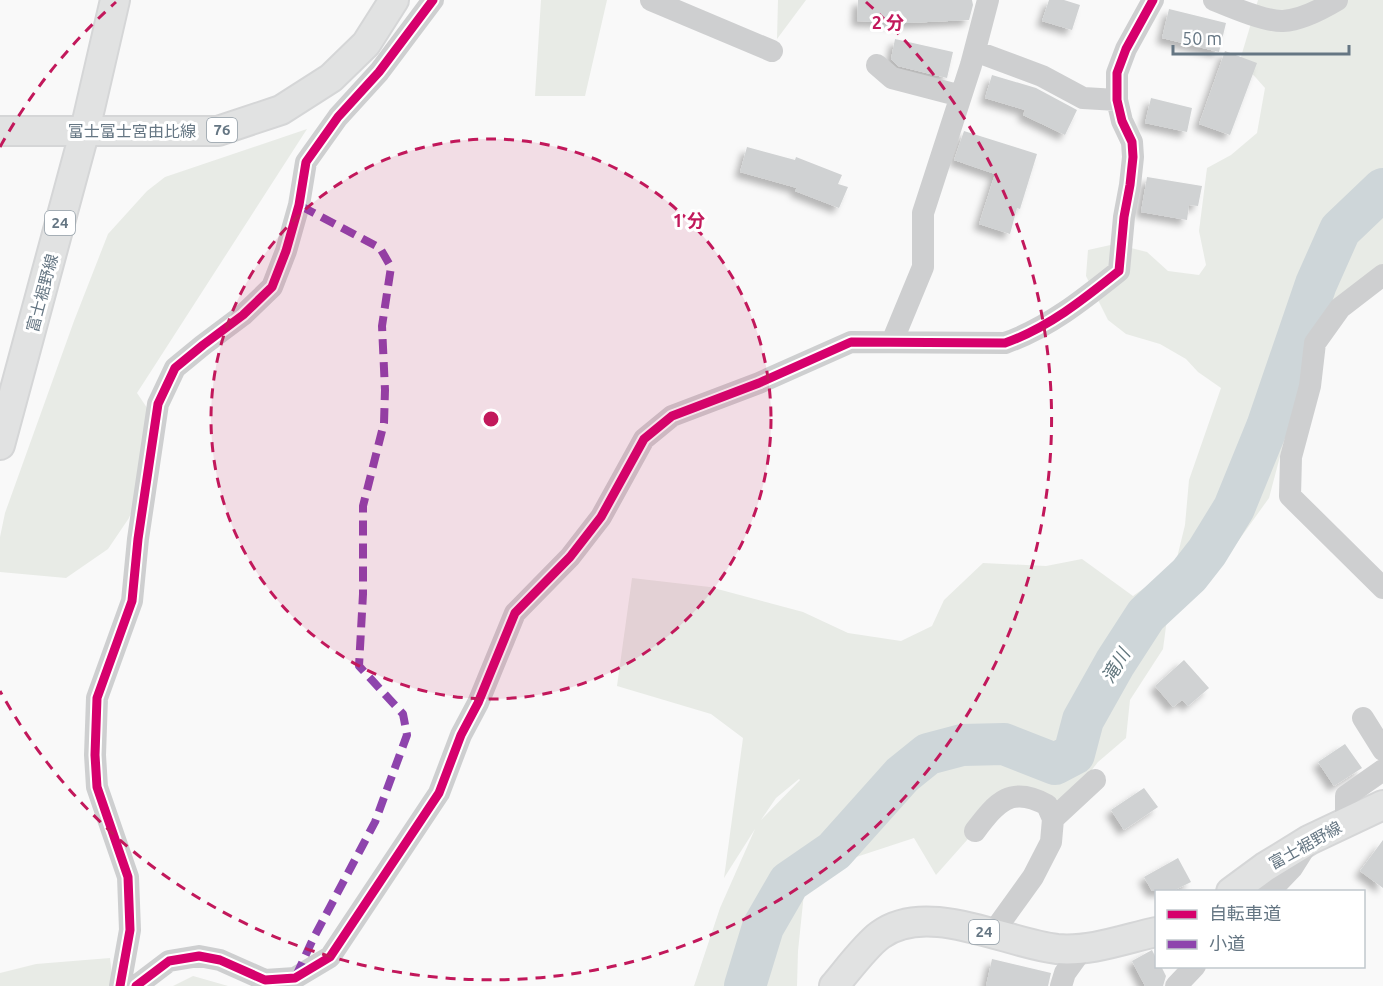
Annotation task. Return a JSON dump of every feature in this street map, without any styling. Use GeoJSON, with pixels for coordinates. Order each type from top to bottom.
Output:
{"type":"FeatureCollection","features":[{"type":"Feature","properties":{"kind":"main road","name":"富士裾野線"},"geometry":{"type":"LineString","coordinates":[[0,445],[85,130],[115,0]]}},
{"type":"Feature","properties":{"kind":"main road","name":"富士富士宮由比線"},"geometry":{"type":"LineString","coordinates":[[0,131],[218,131],[281,110],[331,78],[366,44],[394,0]]}},
{"type":"Feature","properties":{"kind":"main road","name":"富士裾野線"},"geometry":{"type":"LineString","coordinates":[[1232,890],[1310,840],[1383,805]]}},
{"type":"Feature","properties":{"kind":"main road","name":"24"},"geometry":{"type":"LineString","coordinates":[[834,986],[879,935],[903,923],[939,922],[1058,949],[1083,948],[1155,932]]}},
{"type":"Feature","properties":{"kind":"street"},"geometry":{"type":"LineString","coordinates":[[120,986],[130,930],[128,877],[97,787],[96,698],[132,601],[138,539],[158,404],[175,368],[243,315],[272,287],[286,251],[306,162],[338,117],[379,72],[433,0]]}},
{"type":"Feature","properties":{"kind":"street"},"geometry":{"type":"LineString","coordinates":[[651,0],[772,51]]}},
{"type":"Feature","properties":{"kind":"street"},"geometry":{"type":"LineString","coordinates":[[892,342],[923,267],[923,213],[975,51],[988,0]]}},
{"type":"Feature","properties":{"kind":"street"},"geometry":{"type":"LineString","coordinates":[[136,986],[169,961],[199,956],[220,960],[265,980],[295,978],[330,957],[439,793],[461,735],[478,703],[515,613],[570,557],[602,517],[644,440],[672,417],[759,383],[851,342],[1005,343],[1022,338],[1080,303],[1119,272],[1133,157],[1132,142],[1122,121],[1117,100],[1117,74],[1126,49],[1153,0]]}},
{"type":"Feature","properties":{"kind":"street"},"geometry":{"type":"LineString","coordinates":[[1214,0],[1242,12],[1282,21],[1300,17],[1337,0]]}},
{"type":"Feature","properties":{"kind":"street"},"geometry":{"type":"LineString","coordinates":[[975,51],[1042,76],[1083,98],[1117,100]]}},
{"type":"Feature","properties":{"kind":"street"},"geometry":{"type":"LineString","coordinates":[[877,65],[892,78],[961,96]]}},
{"type":"Feature","properties":{"kind":"street"},"geometry":{"type":"LineString","coordinates":[[1383,275],[1340,308],[1315,343],[1310,386],[1291,457],[1290,496],[1383,588]]}},
{"type":"Feature","properties":{"kind":"street"},"geometry":{"type":"LineString","coordinates":[[1364,718],[1383,750]]}},
{"type":"Feature","properties":{"kind":"street"},"geometry":{"type":"LineString","coordinates":[[1346,823],[1346,796],[1383,770]]}},
{"type":"Feature","properties":{"kind":"street"},"geometry":{"type":"LineString","coordinates":[[1053,819],[1095,780]]}},
{"type":"Feature","properties":{"kind":"street"},"geometry":{"type":"LineString","coordinates":[[975,831],[1003,799],[1017,796],[1037,799],[1047,805],[1053,819],[1051,842],[1033,877],[992,934]]}},
{"type":"Feature","properties":{"kind":"street"},"geometry":{"type":"LineString","coordinates":[[1270,890],[1292,868],[1310,840]]}},
{"type":"Feature","properties":{"kind":"street"},"geometry":{"type":"LineString","coordinates":[[1061,986],[1065,973],[1083,948]]}},
{"type":"Feature","properties":{"kind":"street"},"geometry":{"type":"LineString","coordinates":[[1176,986],[1193,968]]}},
{"type":"Feature","properties":{"kind":"shaded area"},"geometry":{"type":"Polygon","coordinates":[[[541,0],[607,0],[585,96],[535,96],[541,0]]]}},
{"type":"Feature","properties":{"kind":"shaded area"},"geometry":{"type":"Polygon","coordinates":[[[778,0],[806,0],[777,39],[778,0]]]}},
{"type":"Feature","properties":{"kind":"shaded area"},"geometry":{"type":"Polygon","coordinates":[[[1258,0],[1383,0],[1383,270],[1306,358],[1269,498],[1213,576],[1167,619],[1163,649],[1130,700],[1126,738],[1098,762],[1053,819],[1026,797],[975,831],[936,875],[914,838],[841,862],[804,893],[797,986],[694,986],[720,908],[755,829],[724,878],[743,738],[711,714],[617,686],[632,578],[710,587],[803,612],[848,633],[901,641],[932,626],[944,600],[983,563],[1046,566],[1082,559],[1133,596],[1175,566],[1185,525],[1189,480],[1221,388],[1198,372],[1186,359],[1160,344],[1126,334],[1108,320],[1086,276],[1088,250],[1115,244],[1147,252],[1168,271],[1199,275],[1206,265],[1199,231],[1207,168],[1231,155],[1257,133],[1265,88],[1240,60],[1258,0]],[[800,780],[776,798],[761,820],[800,780]]]}},
{"type":"Feature","properties":{"kind":"shaded area"},"geometry":{"type":"Polygon","coordinates":[[[307,129],[137,393],[164,433],[129,518],[108,549],[66,578],[0,572],[0,537],[5,513],[108,234],[147,191],[165,177],[307,129]]]}},
{"type":"Feature","properties":{"kind":"shaded area"},"geometry":{"type":"Polygon","coordinates":[[[110,958],[113,982],[109,986],[0,986],[0,973],[36,964],[110,958]]]}},
{"type":"Feature","properties":{"kind":"shaded area"},"geometry":{"type":"Polygon","coordinates":[[[193,976],[228,986],[173,986],[193,976]]]}},
{"type":"Feature","properties":{"kind":"building"},"geometry":{"type":"Polygon","coordinates":[[[858,0],[972,0],[973,5],[969,20],[907,23],[857,21],[858,0]]]}},
{"type":"Feature","properties":{"kind":"building"},"geometry":{"type":"Polygon","coordinates":[[[1049,0],[1064,0],[1080,5],[1072,30],[1042,21],[1049,0]]]}},
{"type":"Feature","properties":{"kind":"building"},"geometry":{"type":"Polygon","coordinates":[[[1169,9],[1226,23],[1219,52],[1162,38],[1169,9]]]}},
{"type":"Feature","properties":{"kind":"building"},"geometry":{"type":"Polygon","coordinates":[[[895,39],[953,52],[947,78],[898,66],[891,59],[895,39]]]}},
{"type":"Feature","properties":{"kind":"building"},"geometry":{"type":"Polygon","coordinates":[[[1225,51],[1257,63],[1230,135],[1199,124],[1225,51]]]}},
{"type":"Feature","properties":{"kind":"building"},"geometry":{"type":"Polygon","coordinates":[[[992,75],[1036,88],[1077,110],[1065,135],[1023,115],[1025,110],[985,98],[992,75]]]}},
{"type":"Feature","properties":{"kind":"building"},"geometry":{"type":"Polygon","coordinates":[[[1151,98],[1192,108],[1187,132],[1145,123],[1151,98]]]}},
{"type":"Feature","properties":{"kind":"building"},"geometry":{"type":"Polygon","coordinates":[[[964,131],[1037,154],[1010,234],[979,224],[995,174],[954,160],[964,131]]]}},
{"type":"Feature","properties":{"kind":"building"},"geometry":{"type":"Polygon","coordinates":[[[747,147],[795,160],[796,157],[842,175],[838,184],[848,187],[839,208],[795,191],[797,188],[740,172],[747,147]]]}},
{"type":"Feature","properties":{"kind":"building"},"geometry":{"type":"Polygon","coordinates":[[[1147,177],[1202,186],[1198,206],[1189,205],[1187,220],[1141,212],[1147,177]]]}},
{"type":"Feature","properties":{"kind":"building"},"geometry":{"type":"Polygon","coordinates":[[[1184,660],[1209,688],[1188,706],[1182,700],[1173,707],[1155,686],[1184,660]]]}},
{"type":"Feature","properties":{"kind":"building"},"geometry":{"type":"Polygon","coordinates":[[[1345,744],[1362,768],[1334,786],[1318,762],[1345,744]]]}},
{"type":"Feature","properties":{"kind":"building"},"geometry":{"type":"Polygon","coordinates":[[[1144,788],[1158,807],[1124,830],[1111,810],[1144,788]]]}},
{"type":"Feature","properties":{"kind":"building"},"geometry":{"type":"Polygon","coordinates":[[[1383,840],[1383,888],[1360,871],[1383,840]]]}},
{"type":"Feature","properties":{"kind":"building"},"geometry":{"type":"Polygon","coordinates":[[[1178,858],[1191,882],[1175,890],[1152,891],[1144,877],[1178,858]]]}},
{"type":"Feature","properties":{"kind":"building"},"geometry":{"type":"Polygon","coordinates":[[[1152,950],[1155,956],[1155,968],[1162,968],[1166,976],[1163,986],[1145,986],[1132,961],[1152,950]]]}},
{"type":"Feature","properties":{"kind":"building"},"geometry":{"type":"Polygon","coordinates":[[[992,959],[1051,973],[1048,986],[986,986],[992,959]]]}},
{"type":"Feature","properties":{"kind":"waterway","name":"滝川"},"geometry":{"type":"LineString","coordinates":[[745,986],[763,927],[789,882],[834,851],[902,775],[928,754],[962,745],[1004,744],[1055,764],[1074,754],[1083,720],[1115,663],[1146,615],[1189,575],[1207,552],[1234,508],[1267,427],[1316,284],[1340,230],[1383,189]]}},
{"type":"Feature","properties":{"kind":"marked path"},"geometry":{"type":"LineString","coordinates":[[296,976],[375,822],[407,735],[403,714],[359,666],[363,594],[363,506],[384,423],[382,326],[391,267],[380,248],[299,205]]}},
{"type":"Feature","properties":{"kind":"cycle path"},"geometry":{"type":"LineString","coordinates":[[120,986],[130,930],[128,877],[97,787],[95,755],[97,698],[132,601],[138,539],[158,404],[175,368],[243,315],[272,287],[286,251],[299,205],[306,162],[338,117],[379,72],[433,0]]}},
{"type":"Feature","properties":{"kind":"cycle path"},"geometry":{"type":"LineString","coordinates":[[136,986],[169,961],[199,956],[220,960],[265,980],[295,978],[330,957],[439,793],[461,735],[478,703],[515,613],[570,557],[601,517],[644,439],[672,416],[759,383],[851,342],[1005,343],[1051,321],[1119,271],[1133,157],[1132,142],[1122,121],[1117,100],[1117,73],[1126,49],[1153,0]]}}]}
